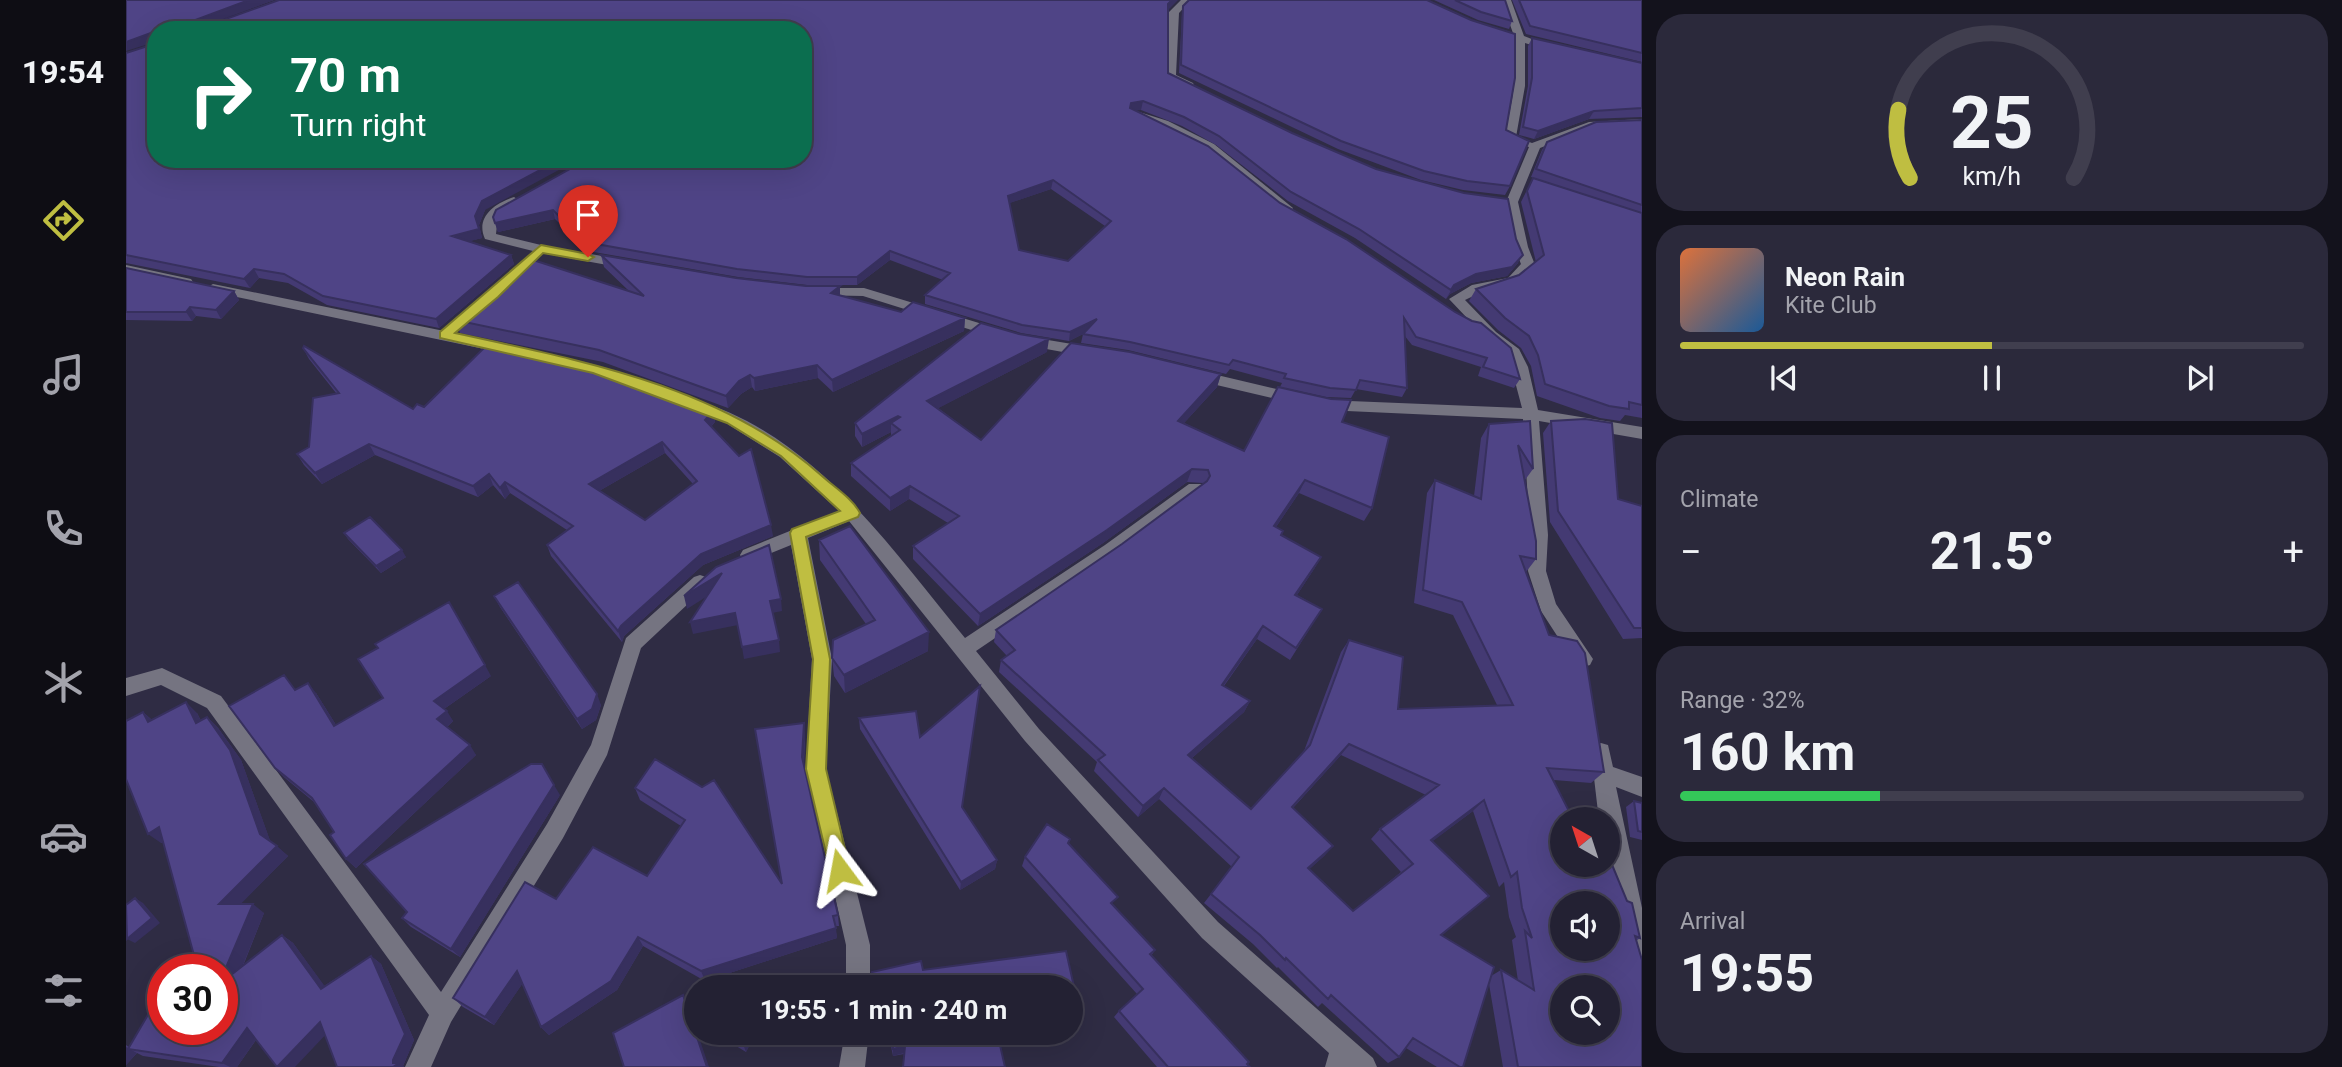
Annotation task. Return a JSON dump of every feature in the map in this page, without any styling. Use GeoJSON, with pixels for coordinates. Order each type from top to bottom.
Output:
{"type":"FeatureCollection","features":[{"type":"Feature","properties":{"kind":"street"},"geometry":{"type":"LineString","coordinates":[[1186,0],[1174,12],[1171,77],[1195,88]]}},
{"type":"Feature","properties":{"kind":"street"},"geometry":{"type":"LineString","coordinates":[[1506,0],[1522,39],[1522,81],[1510,139],[1535,146],[1589,125],[1642,122]]}},
{"type":"Feature","properties":{"kind":"street"},"geometry":{"type":"LineString","coordinates":[[1485,28],[1558,50]]}},
{"type":"Feature","properties":{"kind":"street"},"geometry":{"type":"LineString","coordinates":[[1136,114],[1164,123],[1210,147],[1250,177],[1275,201],[1301,215]]}},
{"type":"Feature","properties":{"kind":"street"},"geometry":{"type":"LineString","coordinates":[[1491,335],[1456,299],[1477,288],[1513,281],[1528,265],[1505,202],[1526,182],[1535,146]]}},
{"type":"Feature","properties":{"kind":"street"},"geometry":{"type":"LineString","coordinates":[[532,193],[491,215],[487,226],[490,236],[536,254],[636,266]]}},
{"type":"Feature","properties":{"kind":"street"},"geometry":{"type":"LineString","coordinates":[[126,269],[449,331],[520,352]]}},
{"type":"Feature","properties":{"kind":"street"},"geometry":{"type":"LineString","coordinates":[[807,292],[864,292],[1018,340],[1100,354]]}},
{"type":"Feature","properties":{"kind":"street"},"geometry":{"type":"LineString","coordinates":[[1449,311],[1491,335],[1514,352],[1520,367],[1530,414],[1539,534],[1537,571],[1548,606],[1585,662],[1587,675]]}},
{"type":"Feature","properties":{"kind":"street"},"geometry":{"type":"LineString","coordinates":[[1180,371],[1326,405],[1530,414],[1642,433]]}},
{"type":"Feature","properties":{"kind":"street"},"geometry":{"type":"LineString","coordinates":[[675,398],[732,419],[786,453],[852,513],[1032,735],[1210,930],[1341,1058],[1364,1067]]}},
{"type":"Feature","properties":{"kind":"street"},"geometry":{"type":"LineString","coordinates":[[962,650],[1111,550],[1195,488]]}},
{"type":"Feature","properties":{"kind":"street"},"geometry":{"type":"LineString","coordinates":[[736,561],[797,533],[852,513]]}},
{"type":"Feature","properties":{"kind":"street"},"geometry":{"type":"LineString","coordinates":[[797,533],[822,659],[816,769],[858,945],[858,975]]}},
{"type":"Feature","properties":{"kind":"street"},"geometry":{"type":"LineString","coordinates":[[418,1067],[442,1013],[555,831],[600,748],[633,644],[711,572]]}},
{"type":"Feature","properties":{"kind":"street"},"geometry":{"type":"LineString","coordinates":[[126,687],[162,676],[214,702],[442,1013]]}},
{"type":"Feature","properties":{"kind":"street"},"geometry":{"type":"LineString","coordinates":[[1597,730],[1609,812],[1642,959]]}},
{"type":"Feature","properties":{"kind":"street"},"geometry":{"type":"LineString","coordinates":[[1604,773],[1642,787]]}},
{"type":"Feature","properties":{"kind":"street"},"geometry":{"type":"LineString","coordinates":[[852,1067],[855,1045]]}},
{"type":"Feature","properties":{"kind":"building"},"geometry":{"type":"Polygon","coordinates":[[[126,0],[249,0],[194,21],[147,21],[147,34],[126,42],[126,0]]]}},
{"type":"Feature","properties":{"kind":"building"},"geometry":{"type":"Polygon","coordinates":[[[279,0],[1172,0],[1168,4],[1168,73],[1292,133],[1376,169],[1464,193],[1508,199],[1516,239],[1523,255],[1512,267],[1476,274],[1454,285],[1451,290],[1359,229],[1291,192],[1219,136],[1184,117],[1143,101],[1131,103],[1130,108],[1208,146],[1280,203],[1346,239],[1455,312],[1481,323],[1511,348],[1520,379],[1483,367],[1487,358],[1416,337],[1404,318],[1407,388],[1360,380],[1356,390],[1330,388],[1284,378],[1286,374],[1233,360],[1229,365],[1083,334],[1097,319],[1070,332],[1022,325],[925,295],[950,273],[890,251],[857,277],[807,277],[737,269],[585,242],[553,210],[495,223],[493,217],[496,210],[572,168],[812,168],[812,21],[220,21],[279,0]],[[1053,180],[1008,196],[1019,250],[1068,261],[1111,221],[1053,180]]]}},
{"type":"Feature","properties":{"kind":"building"},"geometry":{"type":"Polygon","coordinates":[[[1189,0],[1427,0],[1471,20],[1515,34],[1515,78],[1506,130],[1529,141],[1510,186],[1467,181],[1424,171],[1341,141],[1181,65],[1183,6],[1189,0]]]}},
{"type":"Feature","properties":{"kind":"building"},"geometry":{"type":"Polygon","coordinates":[[[1455,0],[1505,0],[1512,21],[1481,12],[1455,0]]]}},
{"type":"Feature","properties":{"kind":"building"},"geometry":{"type":"Polygon","coordinates":[[[1519,0],[1642,0],[1642,53],[1530,26],[1519,0]]]}},
{"type":"Feature","properties":{"kind":"building"},"geometry":{"type":"Polygon","coordinates":[[[1532,38],[1642,63],[1642,108],[1594,111],[1538,131],[1523,127],[1532,78],[1532,38]]]}},
{"type":"Feature","properties":{"kind":"building"},"geometry":{"type":"Polygon","coordinates":[[[147,46],[147,168],[544,168],[482,201],[475,216],[479,229],[452,236],[511,255],[436,319],[323,296],[284,274],[254,269],[244,279],[126,255],[126,53],[147,46]]]}},
{"type":"Feature","properties":{"kind":"building"},"geometry":{"type":"Polygon","coordinates":[[[1642,120],[1642,205],[1536,169],[1547,142],[1596,122],[1642,120]]]}},
{"type":"Feature","properties":{"kind":"building"},"geometry":{"type":"Polygon","coordinates":[[[1533,178],[1642,213],[1642,405],[1629,402],[1629,409],[1609,406],[1545,384],[1538,355],[1529,336],[1505,318],[1476,289],[1519,275],[1544,255],[1527,191],[1533,178]]]}},
{"type":"Feature","properties":{"kind":"building"},"geometry":{"type":"Polygon","coordinates":[[[601,255],[736,278],[806,286],[840,286],[831,293],[901,312],[913,302],[965,318],[832,380],[817,365],[754,378],[750,375],[739,381],[726,396],[599,350],[455,320],[496,288],[527,258],[644,296],[601,255]]]}},
{"type":"Feature","properties":{"kind":"building"},"geometry":{"type":"Polygon","coordinates":[[[126,268],[234,291],[216,310],[190,307],[186,312],[126,312],[126,268]]]}},
{"type":"Feature","properties":{"kind":"building"},"geometry":{"type":"Polygon","coordinates":[[[981,323],[1049,339],[927,401],[981,440],[1071,343],[1130,352],[1221,374],[1178,421],[1244,451],[1278,387],[1331,399],[1351,400],[1342,422],[1389,437],[1372,508],[1305,480],[1274,526],[1283,531],[1281,535],[1321,557],[1295,595],[1322,609],[1296,648],[1263,626],[1222,685],[1250,701],[1188,755],[1251,809],[1310,745],[1349,640],[1403,657],[1398,709],[1513,705],[1462,602],[1423,590],[1435,480],[1481,499],[1489,424],[1530,421],[1533,469],[1518,445],[1536,541],[1536,559],[1520,556],[1549,635],[1577,641],[1585,653],[1604,772],[1547,768],[1567,807],[1550,807],[1550,877],[1617,877],[1627,901],[1632,903],[1640,938],[1635,936],[1642,960],[1642,1067],[1518,1067],[1501,970],[1534,990],[1525,931],[1532,938],[1522,908],[1517,872],[1511,877],[1484,800],[1431,840],[1489,896],[1441,935],[1494,967],[1463,1067],[1413,1038],[1399,1057],[1331,995],[1328,999],[1286,958],[1285,960],[1211,894],[1239,857],[1164,788],[1143,806],[1098,760],[1105,755],[1001,660],[1015,650],[996,630],[1122,544],[1207,481],[1210,476],[1208,470],[1192,469],[1107,530],[980,614],[913,546],[959,516],[910,486],[890,498],[851,463],[900,430],[891,423],[900,417],[862,434],[855,423],[981,323]],[[1349,744],[1292,807],[1333,846],[1308,868],[1353,911],[1413,864],[1380,829],[1439,785],[1349,744]]]}},
{"type":"Feature","properties":{"kind":"building"},"geometry":{"type":"Polygon","coordinates":[[[489,343],[590,364],[713,411],[705,420],[739,456],[751,449],[771,525],[701,554],[618,631],[547,545],[573,526],[505,482],[500,488],[489,474],[473,486],[369,444],[315,473],[297,454],[309,447],[313,398],[339,393],[304,346],[413,409],[417,404],[424,407],[489,343]],[[662,442],[589,484],[645,520],[697,481],[662,442]]]}},
{"type":"Feature","properties":{"kind":"building"},"geometry":{"type":"Polygon","coordinates":[[[1585,419],[1612,423],[1618,499],[1642,506],[1642,628],[1634,628],[1558,511],[1551,421],[1585,419]]]}},
{"type":"Feature","properties":{"kind":"building"},"geometry":{"type":"Polygon","coordinates":[[[370,517],[402,550],[376,566],[344,533],[370,517]]]}},
{"type":"Feature","properties":{"kind":"building"},"geometry":{"type":"Polygon","coordinates":[[[850,526],[929,632],[844,675],[832,658],[833,640],[875,620],[819,540],[850,526]]]}},
{"type":"Feature","properties":{"kind":"building"},"geometry":{"type":"Polygon","coordinates":[[[769,545],[781,599],[770,601],[779,640],[742,647],[735,613],[690,622],[722,573],[684,596],[716,567],[769,545]]]}},
{"type":"Feature","properties":{"kind":"building"},"geometry":{"type":"Polygon","coordinates":[[[518,582],[597,694],[592,709],[577,719],[494,596],[518,582]]]}},
{"type":"Feature","properties":{"kind":"building"},"geometry":{"type":"Polygon","coordinates":[[[449,602],[485,665],[434,701],[447,711],[437,719],[470,745],[346,859],[330,835],[334,832],[312,798],[275,768],[229,706],[284,675],[295,690],[308,683],[334,726],[383,698],[358,659],[378,648],[375,644],[449,602]]]}},
{"type":"Feature","properties":{"kind":"building"},"geometry":{"type":"Polygon","coordinates":[[[980,686],[962,807],[997,860],[961,882],[859,718],[916,711],[920,737],[980,686]]]}},
{"type":"Feature","properties":{"kind":"building"},"geometry":{"type":"Polygon","coordinates":[[[186,702],[196,723],[207,717],[230,750],[260,834],[277,846],[219,904],[253,904],[232,954],[194,954],[159,827],[148,834],[126,779],[126,721],[143,712],[148,722],[186,702]]]}},
{"type":"Feature","properties":{"kind":"building"},"geometry":{"type":"Polygon","coordinates":[[[804,723],[802,757],[838,915],[833,916],[836,928],[701,971],[638,937],[611,981],[541,1027],[517,971],[485,1017],[453,998],[525,882],[556,899],[593,847],[647,876],[685,820],[635,788],[655,759],[702,787],[714,780],[782,884],[755,729],[804,723]]]}},
{"type":"Feature","properties":{"kind":"building"},"geometry":{"type":"Polygon","coordinates":[[[531,764],[542,764],[554,785],[451,949],[402,918],[407,912],[364,864],[531,764]]]}},
{"type":"Feature","properties":{"kind":"building"},"geometry":{"type":"Polygon","coordinates":[[[1634,801],[1642,803],[1642,832],[1638,831],[1634,801]]]}},
{"type":"Feature","properties":{"kind":"building"},"geometry":{"type":"Polygon","coordinates":[[[1047,824],[1070,839],[1068,843],[1118,897],[1111,903],[1155,950],[1150,954],[1249,1062],[1247,1064],[1250,1067],[1168,1067],[1119,1011],[1143,989],[1025,857],[1047,824]]]}},
{"type":"Feature","properties":{"kind":"building"},"geometry":{"type":"Polygon","coordinates":[[[135,898],[152,918],[127,939],[126,905],[135,898]]]}},
{"type":"Feature","properties":{"kind":"building"},"geometry":{"type":"Polygon","coordinates":[[[282,935],[321,989],[371,956],[405,1034],[393,1060],[393,1063],[399,1063],[393,1067],[337,1067],[320,1022],[277,1067],[247,1028],[238,1041],[238,969],[282,935]]]}},
{"type":"Feature","properties":{"kind":"building"},"geometry":{"type":"Polygon","coordinates":[[[1066,951],[1071,975],[871,975],[872,972],[921,961],[923,970],[1066,951]]]}},
{"type":"Feature","properties":{"kind":"building"},"geometry":{"type":"Polygon","coordinates":[[[683,995],[684,1045],[700,1045],[707,1067],[624,1067],[613,1033],[683,995]]]}},
{"type":"Feature","properties":{"kind":"building"},"geometry":{"type":"Polygon","coordinates":[[[147,1016],[147,1045],[235,1045],[222,1063],[128,1049],[147,1016]]]}},
{"type":"Feature","properties":{"kind":"building"},"geometry":{"type":"Polygon","coordinates":[[[892,1045],[1000,1045],[1005,1067],[903,1067],[905,1046],[893,1049],[892,1045]]]}},
{"type":"Feature","properties":{"kind":"route"},"geometry":{"type":"LineString","coordinates":[[588,257],[541,249],[494,295],[444,335],[597,369],[732,419],[786,453],[852,513],[797,533],[822,659],[816,769],[840,870]]}}]}
